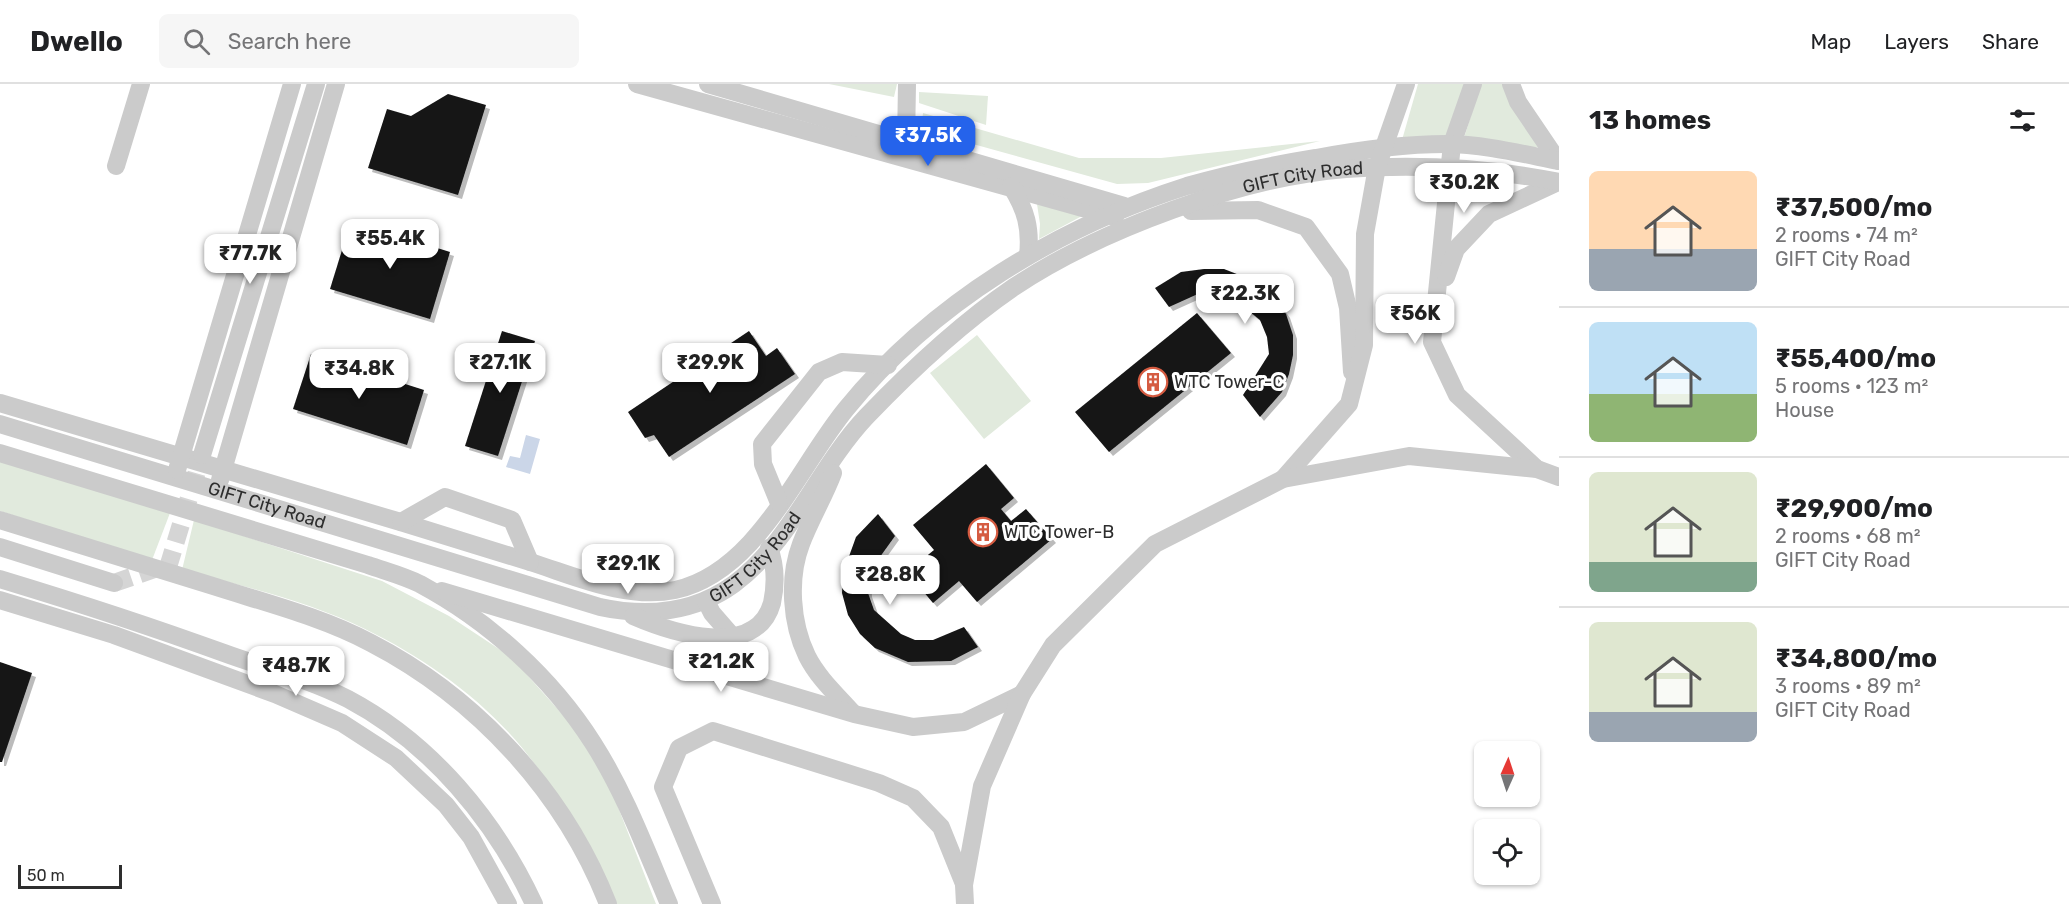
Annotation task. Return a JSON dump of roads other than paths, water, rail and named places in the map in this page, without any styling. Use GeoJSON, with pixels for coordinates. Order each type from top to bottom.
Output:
{"type":"FeatureCollection","features":[{"type":"Feature","properties":{"kind":"street"},"geometry":{"type":"LineString","coordinates":[[116,166],[141,84]]}},
{"type":"Feature","properties":{"kind":"street"},"geometry":{"type":"LineString","coordinates":[[175,477],[292,84]]}},
{"type":"Feature","properties":{"kind":"street"},"geometry":{"type":"LineString","coordinates":[[202,454],[316,84]]}},
{"type":"Feature","properties":{"kind":"street"},"geometry":{"type":"LineString","coordinates":[[218,491],[222,470],[336,84]]}},
{"type":"Feature","properties":{"kind":"street"},"geometry":{"type":"LineString","coordinates":[[637,84],[1112,215],[1132,216]]}},
{"type":"Feature","properties":{"kind":"street"},"geometry":{"type":"LineString","coordinates":[[708,84],[906,142],[1132,216]]}},
{"type":"Feature","properties":{"kind":"street"},"geometry":{"type":"LineString","coordinates":[[906,142],[907,84]]}},
{"type":"Feature","properties":{"kind":"street","name":"GIFT City Road"},"geometry":{"type":"LineString","coordinates":[[1384,146],[1406,84]]}},
{"type":"Feature","properties":{"kind":"street"},"geometry":{"type":"LineString","coordinates":[[1473,84],[1452,144],[1432,342],[1457,395],[1537,469]]}},
{"type":"Feature","properties":{"kind":"street"},"geometry":{"type":"LineString","coordinates":[[1511,84],[1518,102],[1558,161]]}},
{"type":"Feature","properties":{"kind":"street","name":"GIFT City Road"},"geometry":{"type":"LineString","coordinates":[[0,424],[600,607],[627,613],[655,612],[706,601],[755,567],[864,419],[920,363],[970,321],[1015,287],[1102,238],[1132,216],[1189,186],[1288,163],[1384,146],[1452,144],[1558,161]]}},
{"type":"Feature","properties":{"kind":"street"},"geometry":{"type":"LineString","coordinates":[[1283,479],[1349,404],[1364,345],[1365,234],[1377,167],[1384,146]]}},
{"type":"Feature","properties":{"kind":"street","name":"GIFT City Road"},"geometry":{"type":"LineString","coordinates":[[1132,216],[1166,213],[1230,192],[1342,169],[1377,167],[1451,169],[1559,182]]}},
{"type":"Feature","properties":{"kind":"street"},"geometry":{"type":"LineString","coordinates":[[1434,308],[1456,249],[1489,214],[1559,182]]}},
{"type":"Feature","properties":{"kind":"street"},"geometry":{"type":"LineString","coordinates":[[1011,186],[1024,205],[1030,232],[1028,256]]}},
{"type":"Feature","properties":{"kind":"street"},"geometry":{"type":"LineString","coordinates":[[1166,213],[1258,210],[1306,227],[1340,274],[1348,308],[1353,390]]}},
{"type":"Feature","properties":{"kind":"street","name":"GIFT City Road"},"geometry":{"type":"LineString","coordinates":[[0,403],[401,522],[602,585],[639,592],[676,589],[708,576],[742,553],[846,408],[888,365],[950,309],[1028,256],[1112,215]]}},
{"type":"Feature","properties":{"kind":"street"},"geometry":{"type":"LineString","coordinates":[[779,503],[763,464],[762,444],[819,372],[842,362],[888,365]]}},
{"type":"Feature","properties":{"kind":"street","name":"GIFT City Road"},"geometry":{"type":"LineString","coordinates":[[0,453],[368,565],[418,583],[467,614],[515,651],[556,692],[593,744],[631,815],[669,904]]}},
{"type":"Feature","properties":{"kind":"street"},"geometry":{"type":"LineString","coordinates":[[965,904],[964,885],[982,786],[1022,693],[1053,645],[1155,544],[1283,479],[1409,456],[1537,469],[1559,477]]}},
{"type":"Feature","properties":{"kind":"street"},"geometry":{"type":"LineString","coordinates":[[833,459],[833,474],[801,543],[794,566],[793,590],[796,623],[807,656],[823,680],[854,714]]}},
{"type":"Feature","properties":{"kind":"street"},"geometry":{"type":"LineString","coordinates":[[401,522],[445,497],[512,520],[530,562]]}},
{"type":"Feature","properties":{"kind":"street"},"geometry":{"type":"LineString","coordinates":[[0,520],[314,618],[371,642],[416,668],[472,711],[531,771],[566,823],[608,904]]}},
{"type":"Feature","properties":{"kind":"street"},"geometry":{"type":"LineString","coordinates":[[0,547],[114,583]]}},
{"type":"Feature","properties":{"kind":"street"},"geometry":{"type":"LineString","coordinates":[[627,613],[654,625],[701,638],[732,636],[754,630],[769,612],[774,592],[775,563],[769,548]]}},
{"type":"Feature","properties":{"kind":"street"},"geometry":{"type":"LineString","coordinates":[[0,579],[136,620],[300,679],[347,699],[374,715],[446,772],[502,845],[534,904]]}},
{"type":"Feature","properties":{"kind":"street"},"geometry":{"type":"LineString","coordinates":[[418,583],[854,714],[913,728],[964,722],[1022,693]]}},
{"type":"Feature","properties":{"kind":"street"},"geometry":{"type":"LineString","coordinates":[[0,600],[114,635],[284,697],[342,723],[396,758],[446,805],[471,837],[508,904]]}},
{"type":"Feature","properties":{"kind":"street"},"geometry":{"type":"LineString","coordinates":[[706,601],[712,614],[732,636]]}},
{"type":"Feature","properties":{"kind":"street"},"geometry":{"type":"LineString","coordinates":[[712,904],[663,787],[679,748],[713,731],[879,783],[913,798],[941,827],[964,885]]}},
{"type":"Feature","properties":{"kind":"water"},"geometry":{"type":"Polygon","coordinates":[[[526,435],[540,439],[530,474],[506,467],[510,456],[520,458],[526,435]]]}},
{"type":"Feature","properties":{"kind":"tunnel"},"geometry":{"type":"LineString","coordinates":[[114,583],[169,564],[202,455]]}},
{"type":"Feature","properties":{"kind":"place","name":"WTC Tower-C"},"geometry":{"type":"Point","coordinates":[1153,382]}},
{"type":"Feature","properties":{"kind":"place","name":"WTC Tower-B"},"geometry":{"type":"Point","coordinates":[983,532]}}]}
